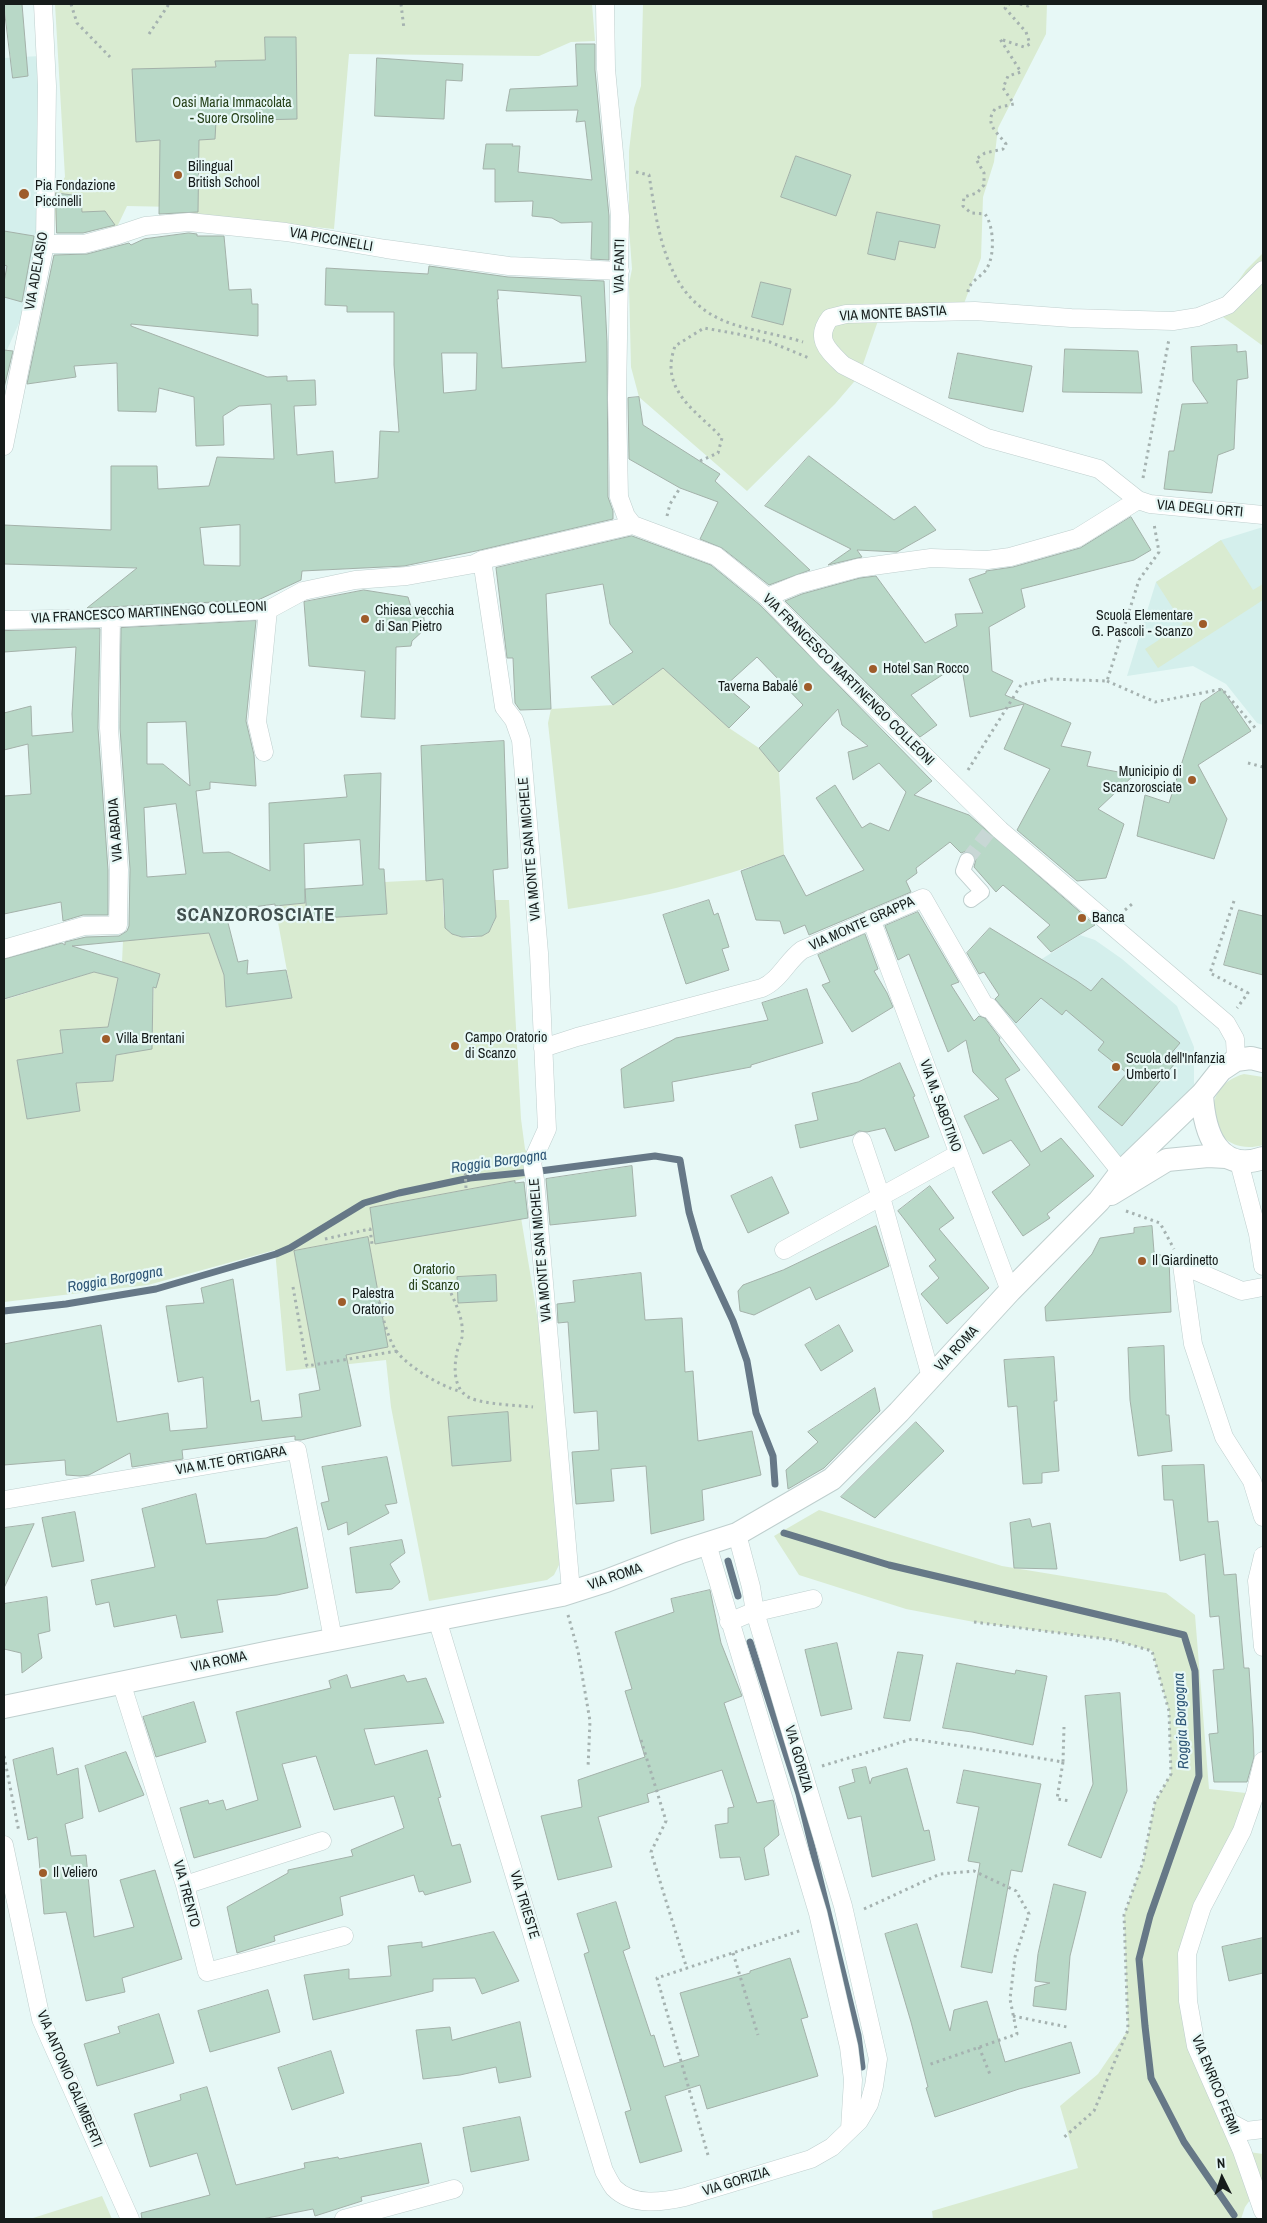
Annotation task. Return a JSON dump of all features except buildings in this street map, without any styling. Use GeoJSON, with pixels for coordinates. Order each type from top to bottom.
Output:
{"type":"FeatureCollection","features":[{"type":"Feature","properties":{"kind":"street","name":"VIA ADELASIO"},"geometry":{"type":"LineString","coordinates":[[4,446],[45,244],[47,86],[43,4]]}},
{"type":"Feature","properties":{"kind":"street","name":"VIA FANTI"},"geometry":{"type":"LineString","coordinates":[[605,4],[606,69],[620,216],[617,399],[619,497],[626,516],[633,525]]}},
{"type":"Feature","properties":{"kind":"street","name":"VIA PICCINELLI"},"geometry":{"type":"LineString","coordinates":[[45,244],[84,244],[145,226],[189,222],[286,232],[386,250],[509,266],[620,271]]}},
{"type":"Feature","properties":{"kind":"street","name":"VIA MONTE BASTIA"},"geometry":{"type":"LineString","coordinates":[[826,345],[822,338],[823,327],[830,318],[846,314],[975,311],[1071,318],[1173,321],[1198,317],[1228,305],[1263,270]]}},
{"type":"Feature","properties":{"kind":"street"},"geometry":{"type":"LineString","coordinates":[[767,597],[799,584],[858,568],[931,558],[987,560],[1010,557],[1077,538],[1144,502],[1099,469],[986,438],[843,365],[826,345]]}},
{"type":"Feature","properties":{"kind":"street","name":"VIA DEGLI ORTI"},"geometry":{"type":"LineString","coordinates":[[1144,502],[1263,514]]}},
{"type":"Feature","properties":{"kind":"street","name":"VIA FRANCESCO MARTINENGO COLLEONI"},"geometry":{"type":"LineString","coordinates":[[4,620],[110,618],[268,610],[303,591],[355,580],[425,573],[474,564],[482,560],[633,525],[716,556],[767,597],[825,658],[957,789],[994,831],[1078,896],[1226,1023],[1235,1039],[1236,1060]]}},
{"type":"Feature","properties":{"kind":"street","name":"VIA MONTE SAN MICHELE"},"geometry":{"type":"LineString","coordinates":[[482,560],[504,707],[514,720],[521,740],[533,872],[547,1129],[533,1168],[566,1593]]}},
{"type":"Feature","properties":{"kind":"street"},"geometry":{"type":"LineString","coordinates":[[264,752],[257,722],[268,610]]}},
{"type":"Feature","properties":{"kind":"street","name":"VIA ABADIA"},"geometry":{"type":"LineString","coordinates":[[4,949],[84,926],[118,925],[119,870],[109,728],[110,618]]}},
{"type":"Feature","properties":{"kind":"street"},"geometry":{"type":"LineString","coordinates":[[967,860],[963,871],[982,892],[971,900]]}},
{"type":"Feature","properties":{"kind":"street","name":"VIA MONTE GRAPPA"},"geometry":{"type":"LineString","coordinates":[[543,1048],[577,1037],[762,988],[774,982],[802,950],[923,898],[986,1008],[990,1008],[1121,1172]]}},
{"type":"Feature","properties":{"kind":"street","name":"VIA M. SABOTINO"},"geometry":{"type":"LineString","coordinates":[[871,919],[1010,1291]]}},
{"type":"Feature","properties":{"kind":"street"},"geometry":{"type":"LineString","coordinates":[[1236,1060],[1251,1058],[1263,1061]]}},
{"type":"Feature","properties":{"kind":"street","name":"VIA ROMA"},"geometry":{"type":"LineString","coordinates":[[4,1707],[566,1593],[606,1581],[737,1534],[832,1479],[931,1377],[1010,1291],[1099,1201],[1121,1172],[1202,1094],[1221,1070],[1236,1060]]}},
{"type":"Feature","properties":{"kind":"street"},"geometry":{"type":"LineString","coordinates":[[1202,1094],[1203,1116],[1212,1140],[1233,1160],[1258,1234],[1263,1266]]}},
{"type":"Feature","properties":{"kind":"street"},"geometry":{"type":"LineString","coordinates":[[862,1141],[881,1197],[931,1377]]}},
{"type":"Feature","properties":{"kind":"street"},"geometry":{"type":"LineString","coordinates":[[784,1250],[958,1154]]}},
{"type":"Feature","properties":{"kind":"street","name":"VIA ROMA"},"geometry":{"type":"LineString","coordinates":[[1099,1201],[1167,1160],[1208,1156],[1253,1161],[1263,1158]]}},
{"type":"Feature","properties":{"kind":"street"},"geometry":{"type":"LineString","coordinates":[[1258,1234],[1263,1212]]}},
{"type":"Feature","properties":{"kind":"street"},"geometry":{"type":"LineString","coordinates":[[1182,1265],[1242,1291],[1263,1287]]}},
{"type":"Feature","properties":{"kind":"street"},"geometry":{"type":"LineString","coordinates":[[1182,1265],[1193,1344],[1224,1437],[1252,1481],[1263,1517]]}},
{"type":"Feature","properties":{"kind":"street","name":"VIA M.TE ORTIGARA"},"geometry":{"type":"LineString","coordinates":[[4,1500],[297,1450],[333,1639]]}},
{"type":"Feature","properties":{"kind":"street","name":"VIA GORIZIA"},"geometry":{"type":"LineString","coordinates":[[615,2188],[644,2202],[685,2197],[811,2159],[832,2147],[859,2122],[869,2104],[875,2079],[878,2059],[843,1911],[755,1612],[752,1588],[737,1534]]}},
{"type":"Feature","properties":{"kind":"street","name":"VIA GORIZIA"},"geometry":{"type":"LineString","coordinates":[[707,1544],[819,1918],[845,2025],[853,2080],[850,2129]]}},
{"type":"Feature","properties":{"kind":"street"},"geometry":{"type":"LineString","coordinates":[[1263,1556],[1257,1581],[1263,1647]]}},
{"type":"Feature","properties":{"kind":"street"},"geometry":{"type":"LineString","coordinates":[[730,1622],[755,1612],[813,1599]]}},
{"type":"Feature","properties":{"kind":"street","name":"VIA TRIESTE"},"geometry":{"type":"LineString","coordinates":[[437,1619],[604,2171],[615,2188]]}},
{"type":"Feature","properties":{"kind":"street","name":"VIA TRENTO"},"geometry":{"type":"LineString","coordinates":[[121,1682],[185,1885],[207,1972],[344,1936]]}},
{"type":"Feature","properties":{"kind":"street","name":"VIA ENRICO FERMI"},"geometry":{"type":"LineString","coordinates":[[1261,2210],[1242,2151],[1196,2046],[1188,2001],[1186,1954],[1202,1907],[1242,1831],[1255,1794],[1263,1761]]}},
{"type":"Feature","properties":{"kind":"street"},"geometry":{"type":"LineString","coordinates":[[185,1885],[322,1841]]}},
{"type":"Feature","properties":{"kind":"street","name":"VIA ANTONIO GALIMBERTI"},"geometry":{"type":"LineString","coordinates":[[4,1845],[41,2019],[130,2219]]}},
{"type":"Feature","properties":{"kind":"street"},"geometry":{"type":"LineString","coordinates":[[819,1918],[843,1911]]}},
{"type":"Feature","properties":{"kind":"street"},"geometry":{"type":"LineString","coordinates":[[853,2080],[875,2079]]}},
{"type":"Feature","properties":{"kind":"street"},"geometry":{"type":"LineString","coordinates":[[1230,2122],[1246,2131],[1263,2129]]}},
{"type":"Feature","properties":{"kind":"street"},"geometry":{"type":"LineString","coordinates":[[344,2219],[454,2189]]}},
{"type":"Feature","properties":{"kind":"path"},"geometry":{"type":"LineString","coordinates":[[71,4],[77,23],[110,57]]}},
{"type":"Feature","properties":{"kind":"path"},"geometry":{"type":"LineString","coordinates":[[149,34],[169,4]]}},
{"type":"Feature","properties":{"kind":"path"},"geometry":{"type":"LineString","coordinates":[[401,4],[404,29]]}},
{"type":"Feature","properties":{"kind":"path"},"geometry":{"type":"LineString","coordinates":[[975,311],[967,290],[969,285],[987,269],[991,258],[991,229],[989,219],[985,214],[971,213],[963,206],[964,196],[977,193],[984,185],[984,172],[976,159],[985,153],[1003,148],[1006,144],[991,126],[990,119],[996,108],[1014,104],[1003,88],[1004,81],[1008,76],[1021,72],[1000,39],[1024,47],[1030,44],[1026,32],[1005,8],[1009,4]]}},
{"type":"Feature","properties":{"kind":"path"},"geometry":{"type":"LineString","coordinates":[[1020,4],[1028,6],[1031,4]]}},
{"type":"Feature","properties":{"kind":"path"},"geometry":{"type":"LineString","coordinates":[[614,166],[649,175],[659,238],[680,285],[701,309],[724,321],[807,343],[826,345]]}},
{"type":"Feature","properties":{"kind":"path"},"geometry":{"type":"LineString","coordinates":[[1107,681],[1139,580],[1159,552],[1144,502],[1173,321]]}},
{"type":"Feature","properties":{"kind":"path"},"geometry":{"type":"LineString","coordinates":[[700,461],[718,453],[722,438],[710,425],[691,410],[677,388],[671,366],[674,346],[704,328],[770,342],[802,354],[829,370],[843,365]]}},
{"type":"Feature","properties":{"kind":"path"},"geometry":{"type":"LineString","coordinates":[[660,535],[670,504],[680,488]]}},
{"type":"Feature","properties":{"kind":"path"},"geometry":{"type":"LineString","coordinates":[[957,789],[1021,685],[1051,679],[1107,681],[1155,702],[1222,689],[1256,729]]}},
{"type":"Feature","properties":{"kind":"path"},"geometry":{"type":"LineString","coordinates":[[1248,763],[1263,767]]}},
{"type":"Feature","properties":{"kind":"path"},"geometry":{"type":"LineString","coordinates":[[1226,1023],[1248,994],[1210,973],[1234,901]]}},
{"type":"Feature","properties":{"kind":"path"},"geometry":{"type":"LineString","coordinates":[[465,1166],[466,1189]]}},
{"type":"Feature","properties":{"kind":"path"},"geometry":{"type":"LineString","coordinates":[[1099,1201],[1160,1224],[1182,1265]]}},
{"type":"Feature","properties":{"kind":"path"},"geometry":{"type":"LineString","coordinates":[[325,1239],[370,1229],[372,1244]]}},
{"type":"Feature","properties":{"kind":"path"},"geometry":{"type":"LineString","coordinates":[[294,1287],[307,1366],[397,1351]]}},
{"type":"Feature","properties":{"kind":"path"},"geometry":{"type":"LineString","coordinates":[[377,1289],[382,1316],[397,1351],[418,1371],[475,1400],[533,1407]]}},
{"type":"Feature","properties":{"kind":"path"},"geometry":{"type":"LineString","coordinates":[[452,1293],[461,1316],[462,1337],[457,1351],[456,1372],[456,1383],[460,1391]]}},
{"type":"Feature","properties":{"kind":"path"},"geometry":{"type":"LineString","coordinates":[[566,1593],[590,1721],[588,1768]]}},
{"type":"Feature","properties":{"kind":"path"},"geometry":{"type":"LineString","coordinates":[[974,1622],[1114,1640],[1152,1651],[1169,1711],[1171,1774],[1155,1802],[1143,1862],[1124,1915],[1128,2030],[1094,2111],[1062,2139]]}},
{"type":"Feature","properties":{"kind":"path"},"geometry":{"type":"LineString","coordinates":[[1064,1727],[1063,1762],[1057,1799],[1070,1801]]}},
{"type":"Feature","properties":{"kind":"path"},"geometry":{"type":"LineString","coordinates":[[802,1770],[912,1739],[996,1750],[1063,1762]]}},
{"type":"Feature","properties":{"kind":"path"},"geometry":{"type":"LineString","coordinates":[[641,1740],[666,1821],[651,1852],[687,1968]]}},
{"type":"Feature","properties":{"kind":"path"},"geometry":{"type":"LineString","coordinates":[[4,1756],[20,1832]]}},
{"type":"Feature","properties":{"kind":"path"},"geometry":{"type":"LineString","coordinates":[[843,1911],[904,1892],[940,1874],[974,1871],[1016,1891],[1029,1914],[1015,1957],[1010,1999],[1017,2034],[928,2065]]}},
{"type":"Feature","properties":{"kind":"path"},"geometry":{"type":"LineString","coordinates":[[708,2155],[657,1978],[733,1953],[819,1918]]}},
{"type":"Feature","properties":{"kind":"path"},"geometry":{"type":"LineString","coordinates":[[733,1953],[758,2035]]}},
{"type":"Feature","properties":{"kind":"path"},"geometry":{"type":"LineString","coordinates":[[1013,2016],[1067,2027]]}},
{"type":"Feature","properties":{"kind":"path"},"geometry":{"type":"LineString","coordinates":[[979,2048],[991,2077]]}},
{"type":"Feature","properties":{"kind":"shaded area","name":"Pia Fondazione Piccinelli"},"geometry":{"type":"Polygon","coordinates":[[[40,56],[42,238],[28,303],[7,350],[4,389],[4,58],[40,56]]]}},
{"type":"Feature","properties":{"kind":"shaded area","name":"Scuola Elementare G. Pascoli - Scanzo"},"geometry":{"type":"Polygon","coordinates":[[[1263,527],[1263,725],[1257,723],[1226,684],[1193,666],[1127,676],[1156,582],[1221,540],[1263,527]]]}},
{"type":"Feature","properties":{"kind":"shaded area","name":"Scuola dell'Infanzia Umberto I"},"geometry":{"type":"Polygon","coordinates":[[[1080,935],[1095,940],[1122,959],[1177,1006],[1194,1047],[1194,1088],[1114,1162],[986,1008],[1021,972],[1080,935]]]}},
{"type":"Feature","properties":{"kind":"green space","name":"Oasi Maria Immacolata - Suore Orsoline"},"geometry":{"type":"Polygon","coordinates":[[[55,4],[592,4],[595,41],[571,42],[539,56],[349,54],[334,229],[176,213],[176,207],[127,206],[117,227],[56,229],[54,193],[65,177],[55,4]]]}},
{"type":"Feature","properties":{"kind":"green space"},"geometry":{"type":"Polygon","coordinates":[[[643,4],[1047,4],[1046,34],[998,128],[994,162],[983,197],[981,258],[962,309],[882,309],[859,376],[835,404],[747,491],[639,397],[631,367],[629,284],[632,269],[629,228],[629,151],[634,108],[641,86],[643,4]]]}},
{"type":"Feature","properties":{"kind":"green space"},"geometry":{"type":"Polygon","coordinates":[[[1263,253],[1263,346],[1216,312],[1246,270],[1263,253]]]}},
{"type":"Feature","properties":{"kind":"green space"},"geometry":{"type":"Polygon","coordinates":[[[1221,540],[1253,590],[1263,584],[1263,600],[1158,668],[1145,649],[1183,624],[1156,582],[1221,540]]]}},
{"type":"Feature","properties":{"kind":"green space"},"geometry":{"type":"Polygon","coordinates":[[[663,668],[729,728],[759,748],[779,772],[784,855],[731,873],[677,888],[623,900],[568,909],[548,723],[551,709],[613,705],[663,668]]]}},
{"type":"Feature","properties":{"kind":"green space","name":"Oratorio di Scanzo"},"geometry":{"type":"Polygon","coordinates":[[[443,879],[445,925],[451,933],[462,937],[468,938],[486,934],[495,919],[495,900],[509,900],[521,1119],[525,1149],[532,1162],[534,1175],[515,1181],[549,1388],[564,1555],[554,1575],[547,1580],[429,1601],[391,1407],[386,1360],[286,1371],[275,1250],[148,1285],[4,1302],[4,1000],[94,972],[118,978],[110,1016],[111,1027],[60,1030],[63,1053],[17,1060],[27,1119],[80,1111],[76,1083],[113,1081],[116,1055],[152,1048],[154,972],[122,962],[123,941],[209,933],[224,975],[227,1007],[292,998],[275,906],[306,903],[308,919],[386,914],[385,882],[443,879]]]}},
{"type":"Feature","properties":{"kind":"green space"},"geometry":{"type":"Polygon","coordinates":[[[1244,1074],[1263,1077],[1263,1145],[1245,1147],[1230,1142],[1220,1133],[1214,1120],[1213,1107],[1218,1093],[1228,1082],[1244,1074]]]}},
{"type":"Feature","properties":{"kind":"green space"},"geometry":{"type":"Polygon","coordinates":[[[819,1510],[1002,1566],[1166,1593],[1195,1615],[1209,1789],[1255,1794],[1202,1907],[1188,2001],[1242,2151],[1263,2154],[1263,2182],[1245,2207],[1241,2219],[933,2219],[932,2211],[1078,2168],[1060,2106],[1098,2074],[1128,2030],[1124,1915],[1143,1862],[1155,1802],[1171,1774],[1169,1711],[1152,1651],[1114,1640],[974,1622],[906,1609],[799,1575],[774,1536],[819,1510]]]}},
{"type":"Feature","properties":{"kind":"green space"},"geometry":{"type":"Polygon","coordinates":[[[102,2196],[112,2219],[30,2219],[102,2196]]]}},
{"type":"Feature","properties":{"kind":"waterway","name":"Roggia Borgogna"},"geometry":{"type":"LineString","coordinates":[[4,1311],[66,1304],[156,1289],[276,1254],[290,1248],[364,1203],[399,1193],[470,1178],[655,1156],[680,1160],[689,1212],[700,1250],[733,1321],[747,1361],[756,1413],[773,1456],[775,1484]]}},
{"type":"Feature","properties":{"kind":"waterway","name":"Roggia Borgogna"},"geometry":{"type":"LineString","coordinates":[[784,1533],[889,1565],[1184,1635],[1195,1671],[1199,1776],[1150,1916],[1139,1959],[1151,2078],[1184,2142],[1234,2215]]}},
{"type":"Feature","properties":{"kind":"waterway"},"geometry":{"type":"LineString","coordinates":[[728,1561],[738,1596]]}},
{"type":"Feature","properties":{"kind":"waterway"},"geometry":{"type":"LineString","coordinates":[[750,1642],[799,1794],[858,2035],[862,2067]]}},
{"type":"Feature","properties":{"kind":"tunnel"},"geometry":{"type":"LineString","coordinates":[[967,860],[988,833]]}},
{"type":"Feature","properties":{"kind":"place","name":"Bilingual British School"},"geometry":{"type":"Point","coordinates":[178,175]}},
{"type":"Feature","properties":{"kind":"place","name":"Pia Fondazione Piccinelli"},"geometry":{"type":"Point","coordinates":[24,194]}},
{"type":"Feature","properties":{"kind":"place","name":"Chiesa vecchia di San Pietro"},"geometry":{"type":"Point","coordinates":[365,619]}},
{"type":"Feature","properties":{"kind":"place","name":"Scuola Elementare G. Pascoli - Scanzo"},"geometry":{"type":"Point","coordinates":[1203,624]}},
{"type":"Feature","properties":{"kind":"place","name":"Hotel San Rocco"},"geometry":{"type":"Point","coordinates":[873,669]}},
{"type":"Feature","properties":{"kind":"place","name":"Taverna Babalé"},"geometry":{"type":"Point","coordinates":[808,687]}},
{"type":"Feature","properties":{"kind":"place","name":"Municipio di Scanzorosciate"},"geometry":{"type":"Point","coordinates":[1192,780]}},
{"type":"Feature","properties":{"kind":"place","name":"Banca"},"geometry":{"type":"Point","coordinates":[1082,918]}},
{"type":"Feature","properties":{"kind":"place","name":"Villa Brentani"},"geometry":{"type":"Point","coordinates":[106,1039]}},
{"type":"Feature","properties":{"kind":"place","name":"Campo Oratorio di Scanzo"},"geometry":{"type":"Point","coordinates":[455,1046]}},
{"type":"Feature","properties":{"kind":"place","name":"Scuola dell'Infanzia Umberto I"},"geometry":{"type":"Point","coordinates":[1116,1067]}},
{"type":"Feature","properties":{"kind":"place","name":"Il Giardinetto"},"geometry":{"type":"Point","coordinates":[1142,1261]}},
{"type":"Feature","properties":{"kind":"place","name":"Palestra Oratorio"},"geometry":{"type":"Point","coordinates":[342,1302]}},
{"type":"Feature","properties":{"kind":"place","name":"Il Veliero"},"geometry":{"type":"Point","coordinates":[43,1873]}},
{"type":"Feature","properties":{"kind":"district","name":"SCANZOROSCIATE"},"geometry":{"type":"Point","coordinates":[256,916]}}]}
